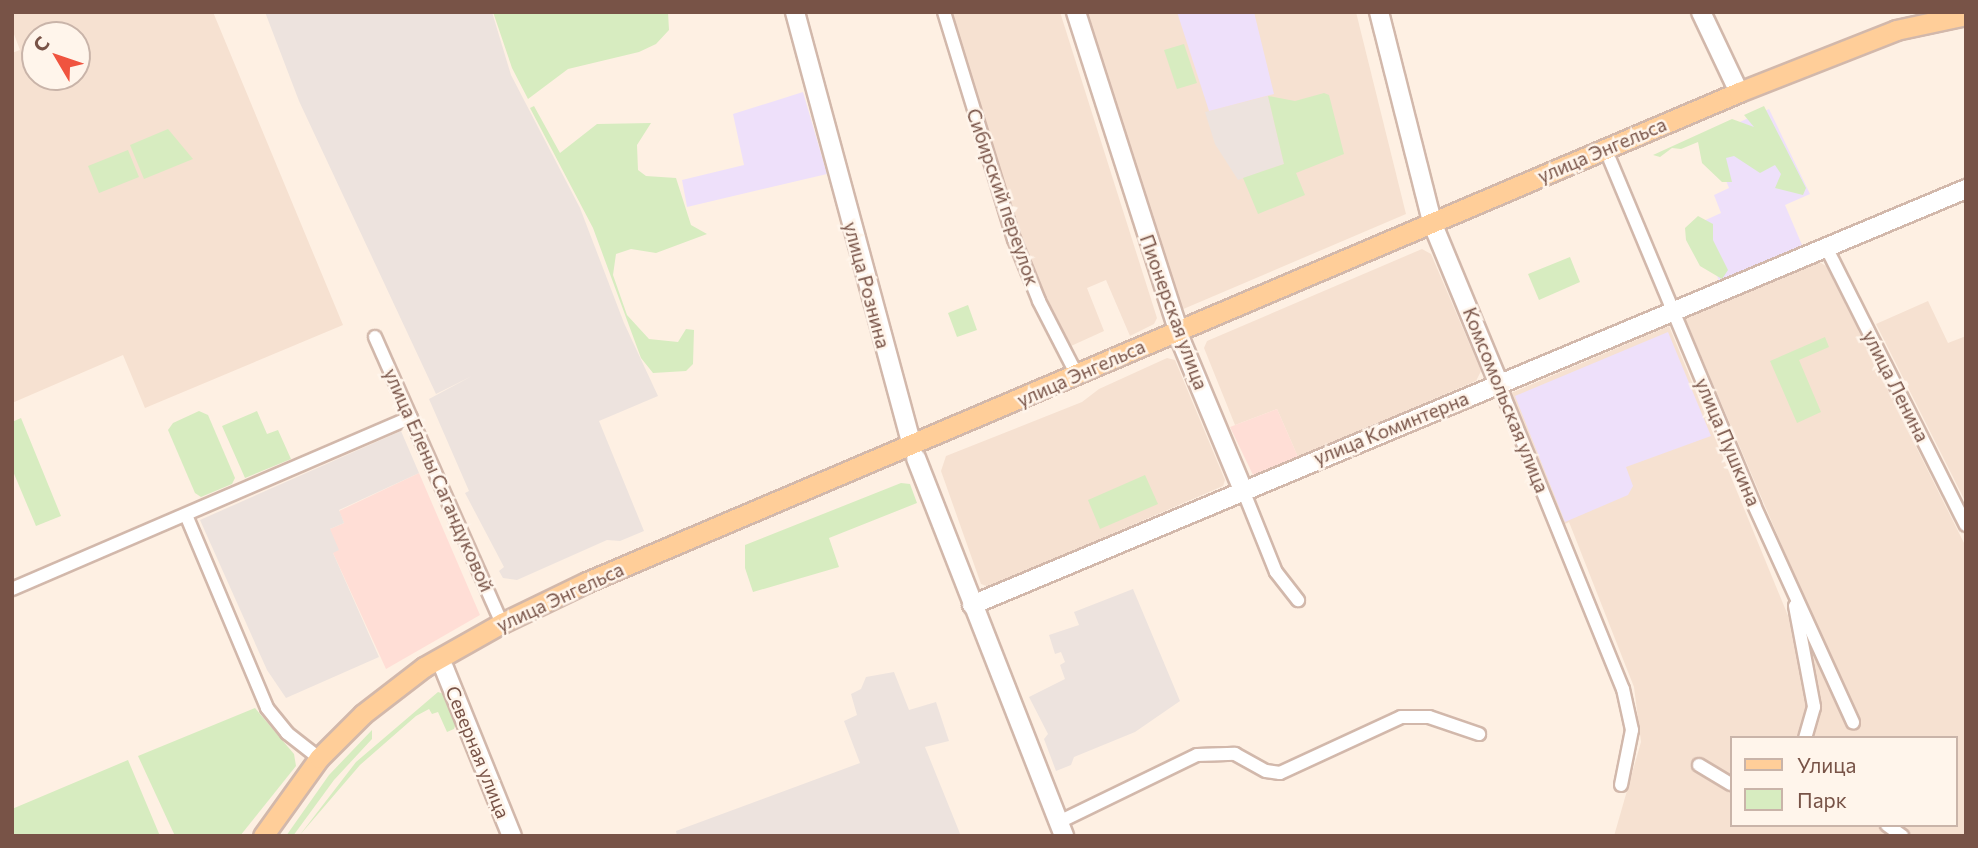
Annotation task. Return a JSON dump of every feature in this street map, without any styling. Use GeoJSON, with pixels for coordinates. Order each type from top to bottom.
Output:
{"type":"FeatureCollection","features":[{"type":"Feature","properties":{"kind":"main road","name":"улица Энгельса"},"geometry":{"type":"LineString","coordinates":[[263,836],[323,762],[380,699],[504,628],[589,588],[919,450],[1180,335],[1742,98],[1896,30],[1966,15]]}},
{"type":"Feature","properties":{"kind":"main road","name":"улица Энгельса"},"geometry":{"type":"LineString","coordinates":[[1434,227],[1610,160],[1742,98],[1899,41],[1966,26]]}},
{"type":"Feature","properties":{"kind":"main road","name":"улица Энгельса"},"geometry":{"type":"LineString","coordinates":[[919,450],[1077,375],[1180,335]]}},
{"type":"Feature","properties":{"kind":"main road","name":"улица Энгельса"},"geometry":{"type":"LineString","coordinates":[[276,836],[323,762]]}},
{"type":"Feature","properties":{"kind":"street","name":"улица Рознина"},"geometry":{"type":"LineString","coordinates":[[795,12],[919,450],[972,605],[1061,829]]}},
{"type":"Feature","properties":{"kind":"street","name":"улица Рознина"},"geometry":{"type":"LineString","coordinates":[[805,12],[872,278]]}},
{"type":"Feature","properties":{"kind":"street","name":"Сибирский переулок"},"geometry":{"type":"LineString","coordinates":[[944,12],[1023,264],[1077,375]]}},
{"type":"Feature","properties":{"kind":"street","name":"Пионерская улица"},"geometry":{"type":"LineString","coordinates":[[1076,12],[1180,335],[1276,572],[1298,600]]}},
{"type":"Feature","properties":{"kind":"street","name":"Комсомольская улица"},"geometry":{"type":"LineString","coordinates":[[1378,12],[1434,227],[1623,689],[1632,730],[1621,785]]}},
{"type":"Feature","properties":{"kind":"street"},"geometry":{"type":"LineString","coordinates":[[1701,12],[1742,98]]}},
{"type":"Feature","properties":{"kind":"street","name":"улица Пушкина"},"geometry":{"type":"LineString","coordinates":[[1610,160],[1795,597],[1853,722]]}},
{"type":"Feature","properties":{"kind":"street","name":"улица Коминтерна"},"geometry":{"type":"LineString","coordinates":[[972,605],[1243,489],[1966,189]]}},
{"type":"Feature","properties":{"kind":"street","name":"улица Ленина"},"geometry":{"type":"LineString","coordinates":[[1826,247],[1966,525]]}},
{"type":"Feature","properties":{"kind":"street","name":"улица Елены Сагандуковой"},"geometry":{"type":"LineString","coordinates":[[375,337],[504,628]]}},
{"type":"Feature","properties":{"kind":"street"},"geometry":{"type":"LineString","coordinates":[[12,589],[411,417]]}},
{"type":"Feature","properties":{"kind":"street"},"geometry":{"type":"LineString","coordinates":[[186,515],[267,708],[287,733],[323,762]]}},
{"type":"Feature","properties":{"kind":"street"},"geometry":{"type":"LineString","coordinates":[[1795,597],[1814,707],[1806,736]]}},
{"type":"Feature","properties":{"kind":"street","name":"Северная улица"},"geometry":{"type":"LineString","coordinates":[[441,663],[512,836]]}},
{"type":"Feature","properties":{"kind":"street"},"geometry":{"type":"LineString","coordinates":[[1061,829],[1196,755],[1235,754],[1266,771],[1280,773],[1401,717],[1429,717],[1479,734]]}},
{"type":"Feature","properties":{"kind":"street"},"geometry":{"type":"LineString","coordinates":[[1699,765],[1730,783]]}},
{"type":"Feature","properties":{"kind":"shaded area"},"geometry":{"type":"Polygon","coordinates":[[[12,12],[213,12],[343,325],[145,408],[123,355],[12,403],[12,53],[20,50],[12,29],[12,12]]]}},
{"type":"Feature","properties":{"kind":"shaded area"},"geometry":{"type":"Polygon","coordinates":[[[265,12],[492,12],[511,75],[580,208],[624,323],[658,396],[599,421],[644,531],[620,541],[607,540],[517,580],[503,578],[499,571],[504,567],[465,493],[469,491],[429,399],[472,376],[436,394],[299,101],[265,12]]]}},
{"type":"Feature","properties":{"kind":"shaded area"},"geometry":{"type":"Polygon","coordinates":[[[951,12],[1060,12],[1157,318],[1154,324],[1130,336],[1106,280],[1087,288],[1104,331],[1071,346],[1031,266],[951,12]]]}},
{"type":"Feature","properties":{"kind":"shaded area"},"geometry":{"type":"Polygon","coordinates":[[[1083,12],[1356,12],[1406,214],[1181,310],[1083,12]]]}},
{"type":"Feature","properties":{"kind":"shaded area"},"geometry":{"type":"Polygon","coordinates":[[[1177,12],[1254,12],[1274,94],[1209,111],[1177,12]]]}},
{"type":"Feature","properties":{"kind":"shaded area"},"geometry":{"type":"Polygon","coordinates":[[[803,92],[827,174],[687,207],[682,180],[744,165],[733,114],[803,92]]]}},
{"type":"Feature","properties":{"kind":"shaded area"},"geometry":{"type":"Polygon","coordinates":[[[1268,96],[1284,164],[1238,180],[1215,144],[1205,112],[1268,96]]]}},
{"type":"Feature","properties":{"kind":"shaded area"},"geometry":{"type":"Polygon","coordinates":[[[1769,109],[1810,194],[1785,205],[1802,245],[1719,281],[1712,261],[1686,229],[1721,213],[1714,195],[1729,188],[1708,136],[1769,109]]]}},
{"type":"Feature","properties":{"kind":"shaded area"},"geometry":{"type":"Polygon","coordinates":[[[1422,249],[1431,254],[1481,371],[1476,381],[1298,457],[1277,409],[1235,425],[1204,348],[1207,341],[1422,249]]]}},
{"type":"Feature","properties":{"kind":"shaded area"},"geometry":{"type":"Polygon","coordinates":[[[1818,261],[1826,266],[1966,547],[1966,836],[1614,836],[1641,742],[1634,687],[1569,522],[1565,524],[1511,393],[1669,326],[1791,623],[1805,600],[1685,318],[1818,261]]]}},
{"type":"Feature","properties":{"kind":"shaded area"},"geometry":{"type":"Polygon","coordinates":[[[1928,301],[1948,343],[1966,336],[1966,503],[1876,324],[1928,301]]]}},
{"type":"Feature","properties":{"kind":"shaded area"},"geometry":{"type":"Polygon","coordinates":[[[1668,332],[1711,436],[1626,467],[1633,486],[1628,495],[1565,522],[1515,396],[1668,332]]]}},
{"type":"Feature","properties":{"kind":"shaded area"},"geometry":{"type":"Polygon","coordinates":[[[1167,358],[1175,360],[1225,480],[1223,486],[989,587],[981,584],[941,471],[946,456],[1082,402],[1099,389],[1167,358]]]}},
{"type":"Feature","properties":{"kind":"shaded area"},"geometry":{"type":"Polygon","coordinates":[[[1277,409],[1298,457],[1253,475],[1230,427],[1277,409]]]}},
{"type":"Feature","properties":{"kind":"shaded area"},"geometry":{"type":"Polygon","coordinates":[[[401,431],[419,473],[339,510],[344,523],[330,529],[339,550],[333,553],[379,657],[286,698],[267,670],[200,520],[401,431]]]}},
{"type":"Feature","properties":{"kind":"shaded area"},"geometry":{"type":"Polygon","coordinates":[[[419,473],[480,615],[386,669],[333,553],[330,529],[344,523],[339,511],[419,473]]]}},
{"type":"Feature","properties":{"kind":"shaded area"},"geometry":{"type":"Polygon","coordinates":[[[1133,589],[1180,701],[1135,732],[1074,757],[1071,765],[1056,771],[1044,739],[1048,734],[1029,697],[1065,679],[1060,665],[1065,662],[1061,652],[1055,654],[1049,635],[1079,625],[1074,612],[1133,589]]]}},
{"type":"Feature","properties":{"kind":"shaded area"},"geometry":{"type":"Polygon","coordinates":[[[894,672],[909,710],[936,702],[949,741],[925,747],[961,836],[677,836],[676,831],[860,763],[844,721],[857,715],[851,694],[861,689],[866,677],[894,672]]]}},
{"type":"Feature","properties":{"kind":"green space"},"geometry":{"type":"Polygon","coordinates":[[[493,12],[668,12],[669,30],[656,44],[639,52],[568,69],[528,99],[512,68],[493,12]]]}},
{"type":"Feature","properties":{"kind":"green space"},"geometry":{"type":"Polygon","coordinates":[[[1184,44],[1197,83],[1177,89],[1164,50],[1184,44]]]}},
{"type":"Feature","properties":{"kind":"green space"},"geometry":{"type":"Polygon","coordinates":[[[1324,93],[1329,95],[1344,154],[1296,173],[1305,195],[1258,214],[1243,178],[1284,164],[1268,96],[1295,101],[1324,93]]]}},
{"type":"Feature","properties":{"kind":"green space"},"geometry":{"type":"Polygon","coordinates":[[[534,106],[560,153],[597,124],[651,123],[637,145],[638,170],[646,176],[676,178],[691,225],[707,234],[656,253],[631,249],[616,254],[613,275],[627,315],[649,339],[678,342],[686,329],[694,330],[693,364],[686,371],[653,373],[641,358],[593,228],[530,108],[534,106]]]}},
{"type":"Feature","properties":{"kind":"green space"},"geometry":{"type":"Polygon","coordinates":[[[1764,106],[1806,188],[1803,195],[1775,188],[1781,174],[1775,165],[1760,173],[1734,156],[1726,158],[1732,182],[1722,182],[1702,163],[1698,142],[1681,149],[1672,148],[1660,157],[1653,155],[1732,119],[1754,127],[1744,115],[1764,106]]]}},
{"type":"Feature","properties":{"kind":"green space"},"geometry":{"type":"Polygon","coordinates":[[[168,129],[193,159],[144,179],[130,145],[168,129]]]}},
{"type":"Feature","properties":{"kind":"green space"},"geometry":{"type":"Polygon","coordinates":[[[128,150],[139,177],[99,193],[88,166],[128,150]]]}},
{"type":"Feature","properties":{"kind":"green space"},"geometry":{"type":"Polygon","coordinates":[[[1698,216],[1713,224],[1713,240],[1728,270],[1722,279],[1700,266],[1686,240],[1685,228],[1698,216]]]}},
{"type":"Feature","properties":{"kind":"green space"},"geometry":{"type":"Polygon","coordinates":[[[1570,257],[1580,282],[1539,300],[1528,274],[1570,257]]]}},
{"type":"Feature","properties":{"kind":"green space"},"geometry":{"type":"Polygon","coordinates":[[[968,305],[977,330],[957,337],[948,313],[968,305]]]}},
{"type":"Feature","properties":{"kind":"green space"},"geometry":{"type":"Polygon","coordinates":[[[1825,337],[1829,347],[1799,360],[1821,412],[1797,423],[1770,361],[1825,337]]]}},
{"type":"Feature","properties":{"kind":"green space"},"geometry":{"type":"Polygon","coordinates":[[[199,411],[208,415],[235,478],[232,484],[201,497],[195,493],[168,430],[173,423],[199,411]]]}},
{"type":"Feature","properties":{"kind":"green space"},"geometry":{"type":"Polygon","coordinates":[[[257,411],[267,434],[278,430],[291,459],[245,478],[222,426],[257,411]]]}},
{"type":"Feature","properties":{"kind":"green space"},"geometry":{"type":"Polygon","coordinates":[[[21,418],[61,516],[36,526],[12,469],[12,422],[21,418]]]}},
{"type":"Feature","properties":{"kind":"green space"},"geometry":{"type":"Polygon","coordinates":[[[1145,475],[1158,504],[1100,529],[1088,500],[1145,475]]]}},
{"type":"Feature","properties":{"kind":"green space"},"geometry":{"type":"Polygon","coordinates":[[[901,483],[910,484],[917,503],[829,538],[839,567],[753,592],[745,568],[745,545],[901,483]]]}},
{"type":"Feature","properties":{"kind":"green space"},"geometry":{"type":"Polygon","coordinates":[[[438,692],[444,694],[456,723],[454,729],[447,732],[438,712],[432,714],[429,709],[416,716],[360,765],[299,836],[356,762],[438,692]]]}},
{"type":"Feature","properties":{"kind":"green space"},"geometry":{"type":"Polygon","coordinates":[[[255,708],[294,754],[296,766],[240,836],[175,836],[138,756],[255,708]]]}},
{"type":"Feature","properties":{"kind":"green space"},"geometry":{"type":"Polygon","coordinates":[[[372,730],[372,739],[334,780],[293,836],[286,836],[329,775],[372,730]]]}},
{"type":"Feature","properties":{"kind":"green space"},"geometry":{"type":"Polygon","coordinates":[[[128,760],[160,836],[12,836],[12,809],[128,760]]]}}]}
